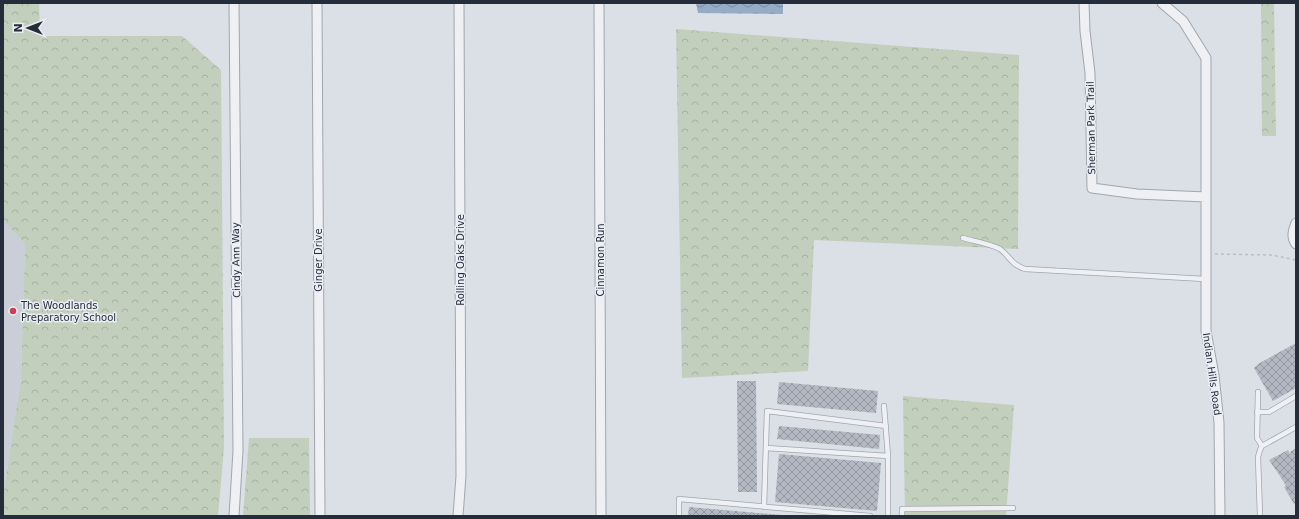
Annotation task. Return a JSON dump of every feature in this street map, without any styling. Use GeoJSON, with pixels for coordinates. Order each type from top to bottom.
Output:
{"type":"FeatureCollection","features":[{"type":"Feature","properties":{"kind":"street","name":"Cindy Ann Way"},"geometry":{"type":"LineString","coordinates":[[234,3],[238,451],[234,516]]}},
{"type":"Feature","properties":{"kind":"street","name":"Ginger Drive"},"geometry":{"type":"LineString","coordinates":[[317,3],[320,516]]}},
{"type":"Feature","properties":{"kind":"street","name":"Rolling Oaks Drive"},"geometry":{"type":"LineString","coordinates":[[458,3],[461,476],[458,516]]}},
{"type":"Feature","properties":{"kind":"street","name":"Cinnamon Run"},"geometry":{"type":"LineString","coordinates":[[599,3],[601,516]]}},
{"type":"Feature","properties":{"kind":"street","name":"Sherman Park Trail"},"geometry":{"type":"LineString","coordinates":[[1084,3],[1085,31],[1090,73],[1092,188],[1137,194],[1206,197]]}},
{"type":"Feature","properties":{"kind":"street"},"geometry":{"type":"LineString","coordinates":[[1162,3],[1184,21],[1206,58],[1206,197]]}},
{"type":"Feature","properties":{"kind":"street","name":"Indian Hills Road"},"geometry":{"type":"LineString","coordinates":[[1206,197],[1206,331],[1214,375],[1219,422],[1220,516]]}},
{"type":"Feature","properties":{"kind":"street"},"geometry":{"type":"LineString","coordinates":[[1296,223],[1293,231],[1294,241],[1296,244]]}},
{"type":"Feature","properties":{"kind":"lane"},"geometry":{"type":"LineString","coordinates":[[963,238],[1000,249],[1018,267],[1025,269],[1205,280]]}},
{"type":"Feature","properties":{"kind":"lane"},"geometry":{"type":"LineString","coordinates":[[1258,392],[1257,438],[1262,446]]}},
{"type":"Feature","properties":{"kind":"lane"},"geometry":{"type":"LineString","coordinates":[[1257,412],[1269,412],[1296,396]]}},
{"type":"Feature","properties":{"kind":"lane"},"geometry":{"type":"LineString","coordinates":[[884,406],[888,456],[888,516]]}},
{"type":"Feature","properties":{"kind":"lane"},"geometry":{"type":"LineString","coordinates":[[764,507],[767,411],[886,426]]}},
{"type":"Feature","properties":{"kind":"lane"},"geometry":{"type":"LineString","coordinates":[[1260,516],[1258,457],[1260,450],[1262,446],[1296,427]]}},
{"type":"Feature","properties":{"kind":"lane"},"geometry":{"type":"LineString","coordinates":[[766,448],[888,456]]}},
{"type":"Feature","properties":{"kind":"lane"},"geometry":{"type":"LineString","coordinates":[[679,516],[680,498],[870,516]]}},
{"type":"Feature","properties":{"kind":"lane"},"geometry":{"type":"LineString","coordinates":[[902,516],[902,509],[1013,508]]}},
{"type":"Feature","properties":{"kind":"lane"},"geometry":{"type":"LineString","coordinates":[[930,509],[930,516]]}},
{"type":"Feature","properties":{"kind":"lane"},"geometry":{"type":"LineString","coordinates":[[956,509],[956,516]]}},
{"type":"Feature","properties":{"kind":"path"},"geometry":{"type":"LineString","coordinates":[[1212,254],[1272,255],[1296,260]]}},
{"type":"Feature","properties":{"kind":"shaded area","name":"The Woodlands Preparatory School"},"geometry":{"type":"Polygon","coordinates":[[[3,220],[25,244],[21,378],[3,497],[3,220]]]}},
{"type":"Feature","properties":{"kind":"green space"},"geometry":{"type":"Polygon","coordinates":[[[3,3],[39,3],[40,36],[182,36],[221,70],[224,447],[218,516],[3,516],[3,497],[21,378],[25,244],[3,220],[3,3]]]}},
{"type":"Feature","properties":{"kind":"green space"},"geometry":{"type":"Polygon","coordinates":[[[1261,3],[1274,3],[1276,136],[1262,136],[1261,3]]]}},
{"type":"Feature","properties":{"kind":"green space"},"geometry":{"type":"Polygon","coordinates":[[[676,29],[1019,55],[1018,249],[814,240],[808,371],[682,378],[676,29]]]}},
{"type":"Feature","properties":{"kind":"green space"},"geometry":{"type":"Polygon","coordinates":[[[903,396],[1014,405],[1006,516],[905,516],[903,396]]]}},
{"type":"Feature","properties":{"kind":"green space"},"geometry":{"type":"Polygon","coordinates":[[[249,438],[309,438],[310,516],[243,516],[249,438]]]}},
{"type":"Feature","properties":{"kind":"water"},"geometry":{"type":"Polygon","coordinates":[[[696,3],[783,3],[783,14],[698,13],[696,3]]]}},
{"type":"Feature","properties":{"kind":"building"},"geometry":{"type":"Polygon","coordinates":[[[1296,343],[1296,388],[1273,401],[1254,368],[1258,364],[1296,343]]]}},
{"type":"Feature","properties":{"kind":"building"},"geometry":{"type":"Polygon","coordinates":[[[737,381],[756,381],[757,492],[738,492],[737,381]]]}},
{"type":"Feature","properties":{"kind":"building"},"geometry":{"type":"Polygon","coordinates":[[[779,382],[878,391],[876,413],[777,404],[779,382]]]}},
{"type":"Feature","properties":{"kind":"building"},"geometry":{"type":"Polygon","coordinates":[[[779,426],[880,435],[879,449],[777,439],[779,426]]]}},
{"type":"Feature","properties":{"kind":"building"},"geometry":{"type":"Polygon","coordinates":[[[1296,448],[1296,503],[1294,504],[1284,487],[1286,486],[1269,460],[1288,450],[1290,454],[1290,452],[1296,448]]]}},
{"type":"Feature","properties":{"kind":"building"},"geometry":{"type":"Polygon","coordinates":[[[779,454],[881,463],[877,511],[775,502],[779,454]]]}},
{"type":"Feature","properties":{"kind":"building"},"geometry":{"type":"Polygon","coordinates":[[[689,507],[782,515],[688,516],[689,507]]]}},
{"type":"Feature","properties":{"kind":"place","name":"The Woodlands Preparatory School"},"geometry":{"type":"Point","coordinates":[13,311]}}]}
